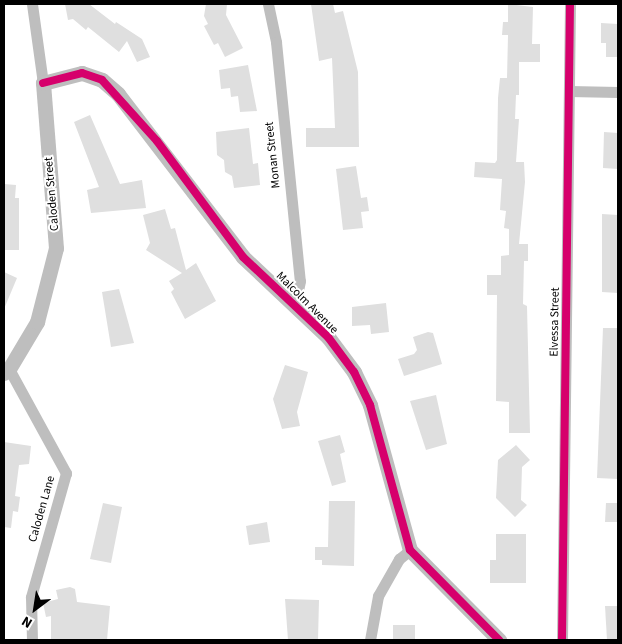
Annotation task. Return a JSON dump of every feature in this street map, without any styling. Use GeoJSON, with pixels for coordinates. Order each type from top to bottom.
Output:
{"type":"FeatureCollection","features":[{"type":"Feature","properties":{"kind":"street","name":"Caloden Street"},"geometry":{"type":"LineString","coordinates":[[7,371],[37,322],[56,248],[43,84],[32,4]]}},
{"type":"Feature","properties":{"kind":"street","name":"Monan Street"},"geometry":{"type":"LineString","coordinates":[[268,4],[276,42],[300,280],[295,304]]}},
{"type":"Feature","properties":{"kind":"street","name":"Elvessa Street"},"geometry":{"type":"LineString","coordinates":[[562,640],[570,4]]}},
{"type":"Feature","properties":{"kind":"street","name":"Malcolm Avenue"},"geometry":{"type":"LineString","coordinates":[[43,84],[82,74],[102,80],[157,141],[243,257],[328,337],[354,372],[370,406],[410,550],[500,640]]}},
{"type":"Feature","properties":{"kind":"street"},"geometry":{"type":"LineString","coordinates":[[569,90],[618,92]]}},
{"type":"Feature","properties":{"kind":"street","name":"Caloden Lane"},"geometry":{"type":"LineString","coordinates":[[7,371],[66,473],[31,597],[32,640]]}},
{"type":"Feature","properties":{"kind":"street"},"geometry":{"type":"LineString","coordinates":[[370,640],[378,596],[399,558],[410,550]]}},
{"type":"Feature","properties":{"kind":"building"},"geometry":{"type":"Polygon","coordinates":[[[65,4],[89,4],[115,24],[116,22],[142,39],[150,57],[137,62],[127,41],[119,52],[88,27],[86,30],[73,19],[68,20],[65,4]]]}},
{"type":"Feature","properties":{"kind":"building"},"geometry":{"type":"Polygon","coordinates":[[[206,4],[227,4],[226,15],[243,48],[225,57],[218,43],[214,45],[204,26],[208,24],[204,16],[206,4]]]}},
{"type":"Feature","properties":{"kind":"building"},"geometry":{"type":"Polygon","coordinates":[[[311,4],[333,4],[335,13],[343,11],[358,72],[359,147],[306,147],[306,128],[335,128],[332,58],[319,61],[311,4]]]}},
{"type":"Feature","properties":{"kind":"building"},"geometry":{"type":"Polygon","coordinates":[[[508,4],[533,7],[532,44],[540,44],[540,62],[519,62],[519,95],[516,95],[515,119],[519,119],[516,162],[524,162],[525,182],[519,244],[528,244],[528,261],[524,261],[523,304],[527,306],[530,433],[509,433],[509,402],[496,401],[497,295],[487,295],[487,275],[501,275],[501,256],[509,255],[509,229],[504,228],[506,211],[500,210],[502,179],[474,177],[475,162],[495,163],[497,160],[500,78],[507,78],[508,35],[502,35],[503,22],[508,22],[508,4]]]}},
{"type":"Feature","properties":{"kind":"building"},"geometry":{"type":"Polygon","coordinates":[[[601,23],[618,24],[618,57],[606,57],[606,43],[601,43],[601,23]]]}},
{"type":"Feature","properties":{"kind":"building"},"geometry":{"type":"Polygon","coordinates":[[[248,65],[257,111],[240,112],[238,96],[231,97],[230,88],[221,89],[219,70],[248,65]]]}},
{"type":"Feature","properties":{"kind":"building"},"geometry":{"type":"Polygon","coordinates":[[[90,115],[120,184],[142,180],[146,208],[91,213],[87,190],[99,187],[74,122],[90,115]]]}},
{"type":"Feature","properties":{"kind":"building"},"geometry":{"type":"Polygon","coordinates":[[[249,128],[253,164],[258,163],[260,185],[234,188],[232,176],[225,172],[224,160],[217,155],[216,132],[249,128]]]}},
{"type":"Feature","properties":{"kind":"building"},"geometry":{"type":"Polygon","coordinates":[[[604,132],[618,133],[618,169],[603,168],[604,132]]]}},
{"type":"Feature","properties":{"kind":"building"},"geometry":{"type":"Polygon","coordinates":[[[356,166],[361,198],[367,197],[369,211],[361,212],[363,228],[343,230],[336,169],[356,166]]]}},
{"type":"Feature","properties":{"kind":"building"},"geometry":{"type":"Polygon","coordinates":[[[4,184],[16,185],[15,198],[19,198],[19,250],[4,250],[4,184]]]}},
{"type":"Feature","properties":{"kind":"building"},"geometry":{"type":"Polygon","coordinates":[[[165,209],[171,229],[175,228],[186,270],[196,263],[216,301],[185,319],[171,292],[174,289],[169,281],[182,273],[146,250],[150,243],[143,215],[165,209]]]}},
{"type":"Feature","properties":{"kind":"building"},"geometry":{"type":"Polygon","coordinates":[[[602,214],[618,215],[618,293],[602,292],[602,214]]]}},
{"type":"Feature","properties":{"kind":"building"},"geometry":{"type":"Polygon","coordinates":[[[4,272],[17,278],[4,309],[4,272]]]}},
{"type":"Feature","properties":{"kind":"building"},"geometry":{"type":"Polygon","coordinates":[[[119,289],[134,343],[111,347],[102,292],[119,289]]]}},
{"type":"Feature","properties":{"kind":"building"},"geometry":{"type":"Polygon","coordinates":[[[386,303],[389,332],[371,334],[370,325],[352,326],[352,307],[386,303]]]}},
{"type":"Feature","properties":{"kind":"building"},"geometry":{"type":"Polygon","coordinates":[[[603,328],[618,328],[618,479],[597,478],[603,328]]]}},
{"type":"Feature","properties":{"kind":"building"},"geometry":{"type":"Polygon","coordinates":[[[428,332],[433,333],[442,364],[404,376],[398,359],[414,354],[417,350],[413,337],[428,332]]]}},
{"type":"Feature","properties":{"kind":"building"},"geometry":{"type":"Polygon","coordinates":[[[285,365],[308,372],[297,412],[300,426],[282,429],[273,399],[285,365]]]}},
{"type":"Feature","properties":{"kind":"building"},"geometry":{"type":"Polygon","coordinates":[[[436,395],[447,444],[426,450],[410,401],[436,395]]]}},
{"type":"Feature","properties":{"kind":"building"},"geometry":{"type":"Polygon","coordinates":[[[340,435],[345,452],[340,454],[346,482],[332,486],[318,441],[340,435]]]}},
{"type":"Feature","properties":{"kind":"building"},"geometry":{"type":"Polygon","coordinates":[[[4,442],[31,446],[29,464],[19,465],[15,496],[20,497],[18,512],[13,511],[11,528],[4,527],[4,442]]]}},
{"type":"Feature","properties":{"kind":"building"},"geometry":{"type":"Polygon","coordinates":[[[516,445],[530,460],[522,467],[521,500],[527,505],[515,517],[496,498],[498,460],[516,445]]]}},
{"type":"Feature","properties":{"kind":"building"},"geometry":{"type":"Polygon","coordinates":[[[329,501],[355,501],[354,566],[322,565],[322,560],[315,560],[315,547],[328,547],[329,501]]]}},
{"type":"Feature","properties":{"kind":"building"},"geometry":{"type":"Polygon","coordinates":[[[103,503],[122,507],[111,563],[90,559],[103,503]]]}},
{"type":"Feature","properties":{"kind":"building"},"geometry":{"type":"Polygon","coordinates":[[[606,503],[618,503],[618,522],[605,522],[606,503]]]}},
{"type":"Feature","properties":{"kind":"building"},"geometry":{"type":"Polygon","coordinates":[[[267,522],[270,542],[249,545],[246,526],[267,522]]]}},
{"type":"Feature","properties":{"kind":"building"},"geometry":{"type":"Polygon","coordinates":[[[496,534],[526,534],[526,583],[490,583],[490,560],[496,560],[496,534]]]}},
{"type":"Feature","properties":{"kind":"building"},"geometry":{"type":"Polygon","coordinates":[[[70,587],[75,589],[77,602],[110,606],[107,640],[51,640],[51,616],[46,617],[43,603],[58,599],[56,590],[70,587]]]}},
{"type":"Feature","properties":{"kind":"building"},"geometry":{"type":"Polygon","coordinates":[[[285,599],[319,600],[318,640],[288,640],[285,599]]]}},
{"type":"Feature","properties":{"kind":"building"},"geometry":{"type":"Polygon","coordinates":[[[605,606],[618,606],[618,640],[607,640],[605,606]]]}},
{"type":"Feature","properties":{"kind":"building"},"geometry":{"type":"Polygon","coordinates":[[[393,625],[415,625],[415,640],[393,640],[393,625]]]}},
{"type":"Feature","properties":{"kind":"cycle path"},"geometry":{"type":"LineString","coordinates":[[562,640],[570,4]]}},
{"type":"Feature","properties":{"kind":"cycle path"},"geometry":{"type":"LineString","coordinates":[[43,83],[82,73],[102,80],[157,141],[243,257],[328,337],[354,372],[370,405],[410,550],[499,640]]}}]}
